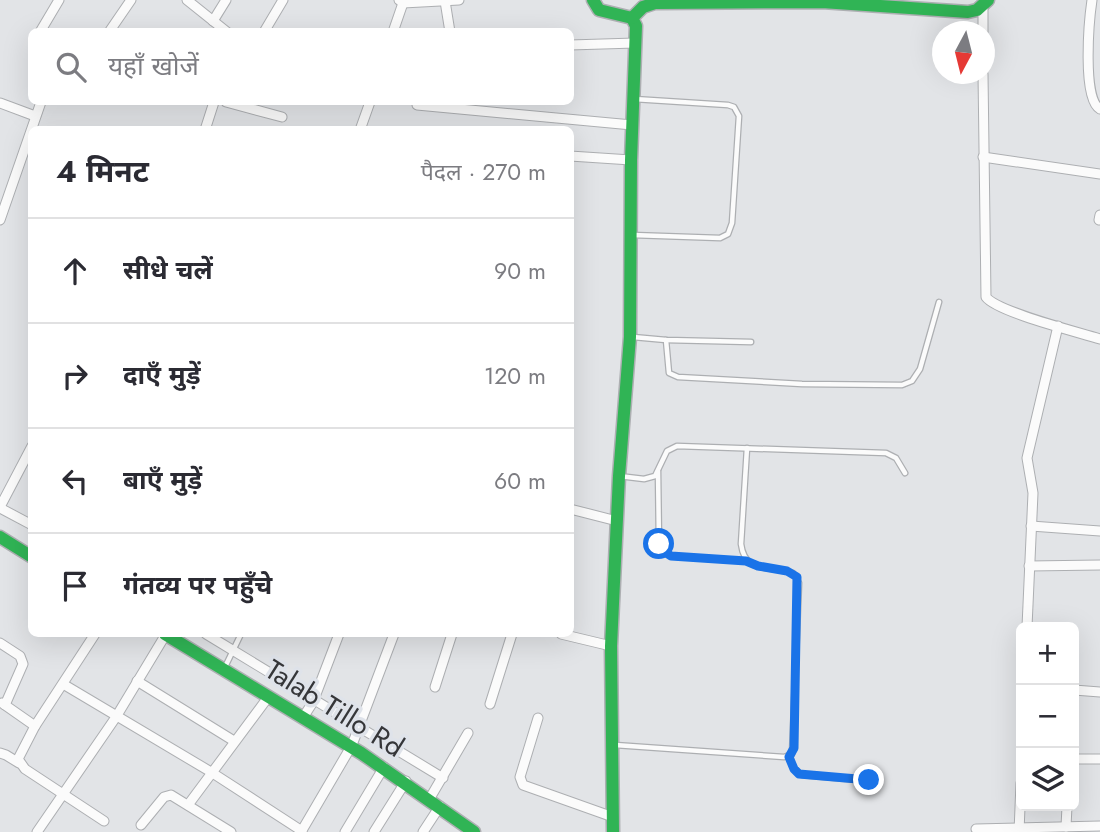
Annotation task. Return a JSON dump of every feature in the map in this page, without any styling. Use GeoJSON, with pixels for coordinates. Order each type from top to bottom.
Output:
{"type":"FeatureCollection","features":[{"type":"Feature","properties":{"kind":"street"},"geometry":{"type":"LineString","coordinates":[[42,28],[59,0]]}},
{"type":"Feature","properties":{"kind":"street"},"geometry":{"type":"LineString","coordinates":[[112,28],[131,0]]}},
{"type":"Feature","properties":{"kind":"street"},"geometry":{"type":"LineString","coordinates":[[187,0],[222,28]]}},
{"type":"Feature","properties":{"kind":"street"},"geometry":{"type":"LineString","coordinates":[[213,21],[226,0]]}},
{"type":"Feature","properties":{"kind":"street"},"geometry":{"type":"LineString","coordinates":[[266,28],[283,0]]}},
{"type":"Feature","properties":{"kind":"street"},"geometry":{"type":"LineString","coordinates":[[394,28],[401,1],[459,0]]}},
{"type":"Feature","properties":{"kind":"street"},"geometry":{"type":"LineString","coordinates":[[593,0],[599,11],[632,18]]}},
{"type":"Feature","properties":{"kind":"street"},"geometry":{"type":"LineString","coordinates":[[1092,0],[1088,45],[1091,97],[1095,107],[1100,109]]}},
{"type":"Feature","properties":{"kind":"street"},"geometry":{"type":"LineString","coordinates":[[445,1],[449,28]]}},
{"type":"Feature","properties":{"kind":"street"},"geometry":{"type":"LineString","coordinates":[[632,18],[643,7],[655,3],[922,4],[968,12],[986,3]]}},
{"type":"Feature","properties":{"kind":"street"},"geometry":{"type":"LineString","coordinates":[[984,21],[986,3]]}},
{"type":"Feature","properties":{"kind":"street"},"geometry":{"type":"LineString","coordinates":[[613,832],[611,646],[630,337],[631,160],[636,26],[632,18]]}},
{"type":"Feature","properties":{"kind":"street"},"geometry":{"type":"LineString","coordinates":[[574,45],[635,43]]}},
{"type":"Feature","properties":{"kind":"street"},"geometry":{"type":"LineString","coordinates":[[983,84],[986,296],[994,304],[1100,339]]}},
{"type":"Feature","properties":{"kind":"street"},"geometry":{"type":"LineString","coordinates":[[0,103],[35,116]]}},
{"type":"Feature","properties":{"kind":"street"},"geometry":{"type":"LineString","coordinates":[[32,126],[40,105]]}},
{"type":"Feature","properties":{"kind":"street"},"geometry":{"type":"LineString","coordinates":[[206,126],[213,105]]}},
{"type":"Feature","properties":{"kind":"street"},"geometry":{"type":"LineString","coordinates":[[237,105],[282,117]]}},
{"type":"Feature","properties":{"kind":"street"},"geometry":{"type":"LineString","coordinates":[[361,126],[369,105]]}},
{"type":"Feature","properties":{"kind":"street"},"geometry":{"type":"LineString","coordinates":[[417,105],[632,125]]}},
{"type":"Feature","properties":{"kind":"street"},"geometry":{"type":"LineString","coordinates":[[0,220],[28,139]]}},
{"type":"Feature","properties":{"kind":"street"},"geometry":{"type":"LineString","coordinates":[[574,156],[631,160]]}},
{"type":"Feature","properties":{"kind":"street"},"geometry":{"type":"LineString","coordinates":[[983,157],[1100,174]]}},
{"type":"Feature","properties":{"kind":"street"},"geometry":{"type":"LineString","coordinates":[[1027,622],[1033,493],[1028,448],[1058,326]]}},
{"type":"Feature","properties":{"kind":"street"},"geometry":{"type":"LineString","coordinates":[[28,454],[0,507],[28,523]]}},
{"type":"Feature","properties":{"kind":"street"},"geometry":{"type":"LineString","coordinates":[[574,510],[617,521]]}},
{"type":"Feature","properties":{"kind":"street"},"geometry":{"type":"LineString","coordinates":[[1031,526],[1100,531]]}},
{"type":"Feature","properties":{"kind":"street"},"geometry":{"type":"LineString","coordinates":[[0,537],[28,554]]}},
{"type":"Feature","properties":{"kind":"street"},"geometry":{"type":"LineString","coordinates":[[1029,566],[1100,565]]}},
{"type":"Feature","properties":{"kind":"street"},"geometry":{"type":"LineString","coordinates":[[19,763],[19,753],[93,637]]}},
{"type":"Feature","properties":{"kind":"street"},"geometry":{"type":"LineString","coordinates":[[37,832],[116,717],[163,637]]}},
{"type":"Feature","properties":{"kind":"street","name":"Talab Tillo Rd"},"geometry":{"type":"LineString","coordinates":[[173,637],[230,658],[269,696],[310,706],[357,735],[384,766],[406,781],[438,790],[474,832]]}},
{"type":"Feature","properties":{"kind":"street"},"geometry":{"type":"LineString","coordinates":[[209,637],[230,658],[357,735],[438,790]]}},
{"type":"Feature","properties":{"kind":"street"},"geometry":{"type":"LineString","coordinates":[[310,706],[338,637]]}},
{"type":"Feature","properties":{"kind":"street"},"geometry":{"type":"LineString","coordinates":[[63,684],[211,772],[301,831],[357,735],[393,637]]}},
{"type":"Feature","properties":{"kind":"street"},"geometry":{"type":"LineString","coordinates":[[435,687],[451,637]]}},
{"type":"Feature","properties":{"kind":"street"},"geometry":{"type":"LineString","coordinates":[[490,704],[511,637]]}},
{"type":"Feature","properties":{"kind":"street"},"geometry":{"type":"LineString","coordinates":[[574,637],[611,646]]}},
{"type":"Feature","properties":{"kind":"street"},"geometry":{"type":"LineString","coordinates":[[0,643],[20,656],[23,664],[3,704],[35,726]]}},
{"type":"Feature","properties":{"kind":"street"},"geometry":{"type":"LineString","coordinates":[[138,681],[234,741]]}},
{"type":"Feature","properties":{"kind":"street"},"geometry":{"type":"LineString","coordinates":[[1079,690],[1100,692]]}},
{"type":"Feature","properties":{"kind":"street"},"geometry":{"type":"LineString","coordinates":[[188,805],[269,696]]}},
{"type":"Feature","properties":{"kind":"street"},"geometry":{"type":"LineString","coordinates":[[538,718],[520,781],[529,788],[613,817]]}},
{"type":"Feature","properties":{"kind":"street"},"geometry":{"type":"LineString","coordinates":[[423,832],[438,790],[468,733]]}},
{"type":"Feature","properties":{"kind":"street"},"geometry":{"type":"LineString","coordinates":[[0,754],[19,763],[104,821]]}},
{"type":"Feature","properties":{"kind":"street"},"geometry":{"type":"LineString","coordinates":[[1079,759],[1100,759]]}},
{"type":"Feature","properties":{"kind":"street"},"geometry":{"type":"LineString","coordinates":[[345,832],[384,766]]}},
{"type":"Feature","properties":{"kind":"street"},"geometry":{"type":"LineString","coordinates":[[374,832],[406,781]]}},
{"type":"Feature","properties":{"kind":"street"},"geometry":{"type":"LineString","coordinates":[[141,825],[166,795],[171,795],[231,832]]}},
{"type":"Feature","properties":{"kind":"street"},"geometry":{"type":"LineString","coordinates":[[1019,830],[1020,811]]}},
{"type":"Feature","properties":{"kind":"street"},"geometry":{"type":"LineString","coordinates":[[1066,827],[1067,811]]}},
{"type":"Feature","properties":{"kind":"street"},"geometry":{"type":"LineString","coordinates":[[976,829],[1100,826]]}},
{"type":"Feature","properties":{"kind":"lane"},"geometry":{"type":"LineString","coordinates":[[631,234],[720,238],[728,234],[732,223],[739,116],[734,107],[728,105],[633,99]]}},
{"type":"Feature","properties":{"kind":"lane"},"geometry":{"type":"LineString","coordinates":[[666,341],[667,368],[672,376],[802,384],[902,385],[912,381],[920,369],[939,302]]}},
{"type":"Feature","properties":{"kind":"lane"},"geometry":{"type":"LineString","coordinates":[[630,337],[666,341],[751,342]]}},
{"type":"Feature","properties":{"kind":"lane"},"geometry":{"type":"LineString","coordinates":[[620,476],[650,478],[658,471],[667,451],[677,446],[886,453],[896,458],[905,473]]}},
{"type":"Feature","properties":{"kind":"lane"},"geometry":{"type":"LineString","coordinates":[[746,561],[741,544],[747,448]]}},
{"type":"Feature","properties":{"kind":"lane"},"geometry":{"type":"LineString","coordinates":[[658,471],[659,544],[662,550],[671,556],[746,561],[793,573],[799,583],[794,748],[789,757]]}},
{"type":"Feature","properties":{"kind":"lane"},"geometry":{"type":"LineString","coordinates":[[230,658],[240,637]]}},
{"type":"Feature","properties":{"kind":"lane"},"geometry":{"type":"LineString","coordinates":[[611,744],[789,757]]}},
{"type":"Feature","properties":{"kind":"lane"},"geometry":{"type":"LineString","coordinates":[[789,757],[799,774],[869,780]]}},
{"type":"Feature","properties":{"kind":"traffic: fast"},"geometry":{"type":"LineString","coordinates":[[593,0],[599,10],[632,18],[636,26],[631,160],[630,337],[619,476],[611,646],[613,832]]}},
{"type":"Feature","properties":{"kind":"traffic: fast"},"geometry":{"type":"LineString","coordinates":[[632,18],[643,7],[655,3],[822,2],[968,12],[977,10],[988,0]]}},
{"type":"Feature","properties":{"kind":"traffic: fast"},"geometry":{"type":"LineString","coordinates":[[0,537],[28,554]]}},
{"type":"Feature","properties":{"kind":"traffic: fast"},"geometry":{"type":"LineString","coordinates":[[170,637],[361,753],[474,832]]}},
{"type":"Feature","properties":{"kind":"route"},"geometry":{"type":"LineString","coordinates":[[659,544],[662,550],[671,556],[746,561],[752,565],[787,571],[797,577],[799,583],[794,748],[789,757],[796,772],[802,775],[869,780]]}}]}
